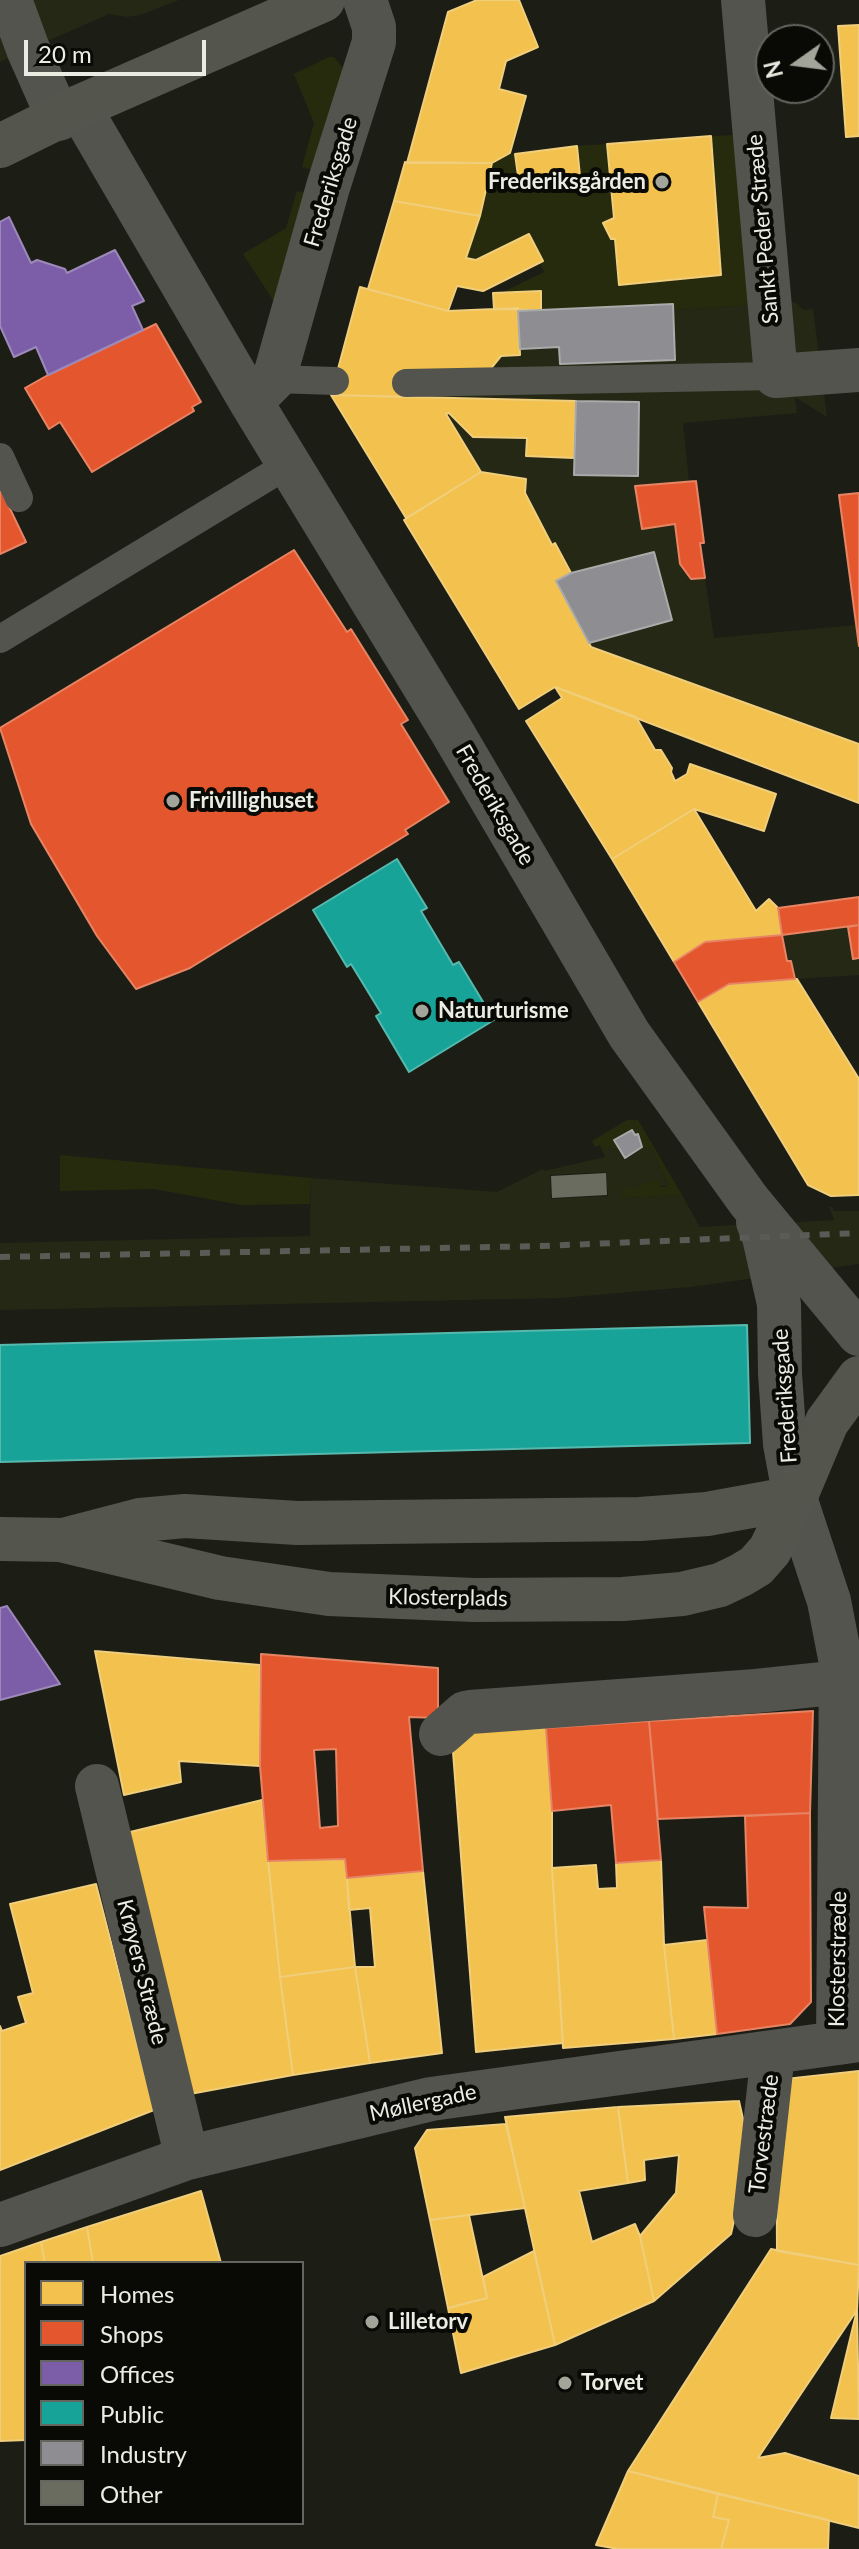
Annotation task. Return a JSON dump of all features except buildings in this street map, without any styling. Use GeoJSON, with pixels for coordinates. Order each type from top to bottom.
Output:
{"type":"FeatureCollection","features":[{"type":"Feature","properties":{"kind":"street","name":"Frederiksgade"},"geometry":{"type":"LineString","coordinates":[[10,0],[28,49],[69,113],[262,390],[289,464],[451,730],[629,1034],[749,1201],[859,1334]]}},
{"type":"Feature","properties":{"kind":"street"},"geometry":{"type":"LineString","coordinates":[[0,146],[323,0]]}},
{"type":"Feature","properties":{"kind":"street","name":"Frederiksgade"},"geometry":{"type":"LineString","coordinates":[[262,390],[374,42],[374,27],[365,0]]}},
{"type":"Feature","properties":{"kind":"street","name":"Sankt Peder Stræde"},"geometry":{"type":"LineString","coordinates":[[743,0],[776,376]]}},
{"type":"Feature","properties":{"kind":"street"},"geometry":{"type":"LineString","coordinates":[[776,376],[859,370]]}},
{"type":"Feature","properties":{"kind":"street","name":"Frederiksgade"},"geometry":{"type":"LineString","coordinates":[[749,1201],[764,1237],[779,1304],[785,1444],[795,1498]]}},
{"type":"Feature","properties":{"kind":"street","name":"Klosterplads"},"geometry":{"type":"LineString","coordinates":[[3,1539],[61,1540],[220,1578],[329,1594],[474,1600],[623,1599],[682,1594],[720,1585],[741,1575],[756,1566],[770,1550],[827,1422],[859,1378]]}},
{"type":"Feature","properties":{"kind":"street","name":"Klosterplads"},"geometry":{"type":"LineString","coordinates":[[61,1540],[140,1520],[174,1517],[209,1516],[297,1523],[640,1519],[707,1514],[795,1498]]}},
{"type":"Feature","properties":{"kind":"street","name":"Klosterstræde"},"geometry":{"type":"LineString","coordinates":[[795,1498],[832,1612],[841,1663],[848,2042]]}},
{"type":"Feature","properties":{"kind":"street"},"geometry":{"type":"LineString","coordinates":[[441,1734],[470,1712],[842,1682]]}},
{"type":"Feature","properties":{"kind":"street","name":"Krøyers Stræde"},"geometry":{"type":"LineString","coordinates":[[97,1786],[187,2158]]}},
{"type":"Feature","properties":{"kind":"street","name":"Møllergade"},"geometry":{"type":"LineString","coordinates":[[0,2225],[187,2158],[466,2092],[848,2042]]}},
{"type":"Feature","properties":{"kind":"street","name":"Torvestræde"},"geometry":{"type":"LineString","coordinates":[[755,2215],[773,2053]]}},
{"type":"Feature","properties":{"kind":"lane"},"geometry":{"type":"LineString","coordinates":[[406,383],[776,376]]}},
{"type":"Feature","properties":{"kind":"lane"},"geometry":{"type":"LineString","coordinates":[[262,390],[335,381]]}},
{"type":"Feature","properties":{"kind":"lane"},"geometry":{"type":"LineString","coordinates":[[0,457],[19,498]]}},
{"type":"Feature","properties":{"kind":"lane"},"geometry":{"type":"LineString","coordinates":[[0,639],[289,464]]}},
{"type":"Feature","properties":{"kind":"shaded area"},"geometry":{"type":"Polygon","coordinates":[[[0,0],[179,0],[140,15],[127,17],[109,14],[0,62],[0,0]]]}},
{"type":"Feature","properties":{"kind":"shaded area"},"geometry":{"type":"Polygon","coordinates":[[[334,57],[343,68],[316,171],[302,167],[314,123],[294,74],[334,57]]]}},
{"type":"Feature","properties":{"kind":"shaded area"},"geometry":{"type":"Polygon","coordinates":[[[735,135],[749,305],[673,310],[672,304],[541,310],[541,291],[503,292],[544,272],[540,263],[543,261],[529,234],[476,260],[466,258],[492,163],[510,153],[515,154],[519,182],[577,146],[607,144],[614,218],[603,223],[611,239],[615,239],[619,284],[721,275],[711,136],[735,135]]]}},
{"type":"Feature","properties":{"kind":"shaded area"},"geometry":{"type":"Polygon","coordinates":[[[297,191],[309,194],[277,300],[273,300],[243,254],[286,228],[297,191]]]}},
{"type":"Feature","properties":{"kind":"shaded area"},"geometry":{"type":"Polygon","coordinates":[[[795,302],[804,310],[813,309],[827,417],[795,397],[797,413],[683,423],[689,482],[635,487],[642,529],[675,524],[680,564],[691,579],[705,578],[714,638],[856,625],[859,646],[859,744],[591,647],[589,643],[672,620],[654,552],[571,573],[552,545],[525,493],[526,479],[481,472],[446,414],[449,413],[474,437],[527,438],[526,456],[574,458],[575,475],[637,476],[639,402],[406,397],[501,356],[520,355],[520,349],[559,347],[561,364],[675,360],[673,310],[795,302]]]}},
{"type":"Feature","properties":{"kind":"shaded area"},"geometry":{"type":"Polygon","coordinates":[[[848,927],[853,958],[859,958],[859,975],[795,979],[791,961],[787,961],[782,935],[848,927]]]}},
{"type":"Feature","properties":{"kind":"shaded area"},"geometry":{"type":"Polygon","coordinates":[[[627,1120],[638,1120],[682,1195],[622,1198],[620,1192],[630,1186],[638,1189],[646,1181],[660,1182],[660,1186],[665,1187],[669,1185],[653,1151],[642,1147],[632,1131],[622,1152],[609,1147],[602,1150],[600,1145],[595,1147],[592,1141],[627,1120]]]}},
{"type":"Feature","properties":{"kind":"shaded area"},"geometry":{"type":"Polygon","coordinates":[[[609,1147],[622,1152],[625,1157],[642,1147],[653,1151],[669,1186],[645,1184],[638,1190],[622,1194],[622,1198],[682,1195],[700,1227],[834,1220],[829,1207],[833,1207],[833,1211],[859,1211],[859,1264],[690,1287],[560,1298],[0,1310],[0,1243],[310,1236],[311,1178],[497,1192],[543,1169],[605,1157],[602,1150],[609,1147]],[[606,1172],[550,1175],[551,1199],[608,1196],[606,1172]]]}},
{"type":"Feature","properties":{"kind":"shaded area"},"geometry":{"type":"Polygon","coordinates":[[[60,1155],[311,1178],[310,1204],[241,1205],[154,1189],[60,1191],[60,1155]]]}},
{"type":"Feature","properties":{"kind":"railway"},"geometry":{"type":"LineString","coordinates":[[0,1257],[541,1246],[859,1233]]}},
{"type":"Feature","properties":{"kind":"place","name":"Frederiksgården"},"geometry":{"type":"Point","coordinates":[662,182]}},
{"type":"Feature","properties":{"kind":"place","name":"Frivillighuset"},"geometry":{"type":"Point","coordinates":[173,801]}},
{"type":"Feature","properties":{"kind":"place","name":"Naturturisme"},"geometry":{"type":"Point","coordinates":[422,1011]}},
{"type":"Feature","properties":{"kind":"place","name":"Lilletorv"},"geometry":{"type":"Point","coordinates":[372,2322]}},
{"type":"Feature","properties":{"kind":"place","name":"Torvet"},"geometry":{"type":"Point","coordinates":[565,2383]}}]}
